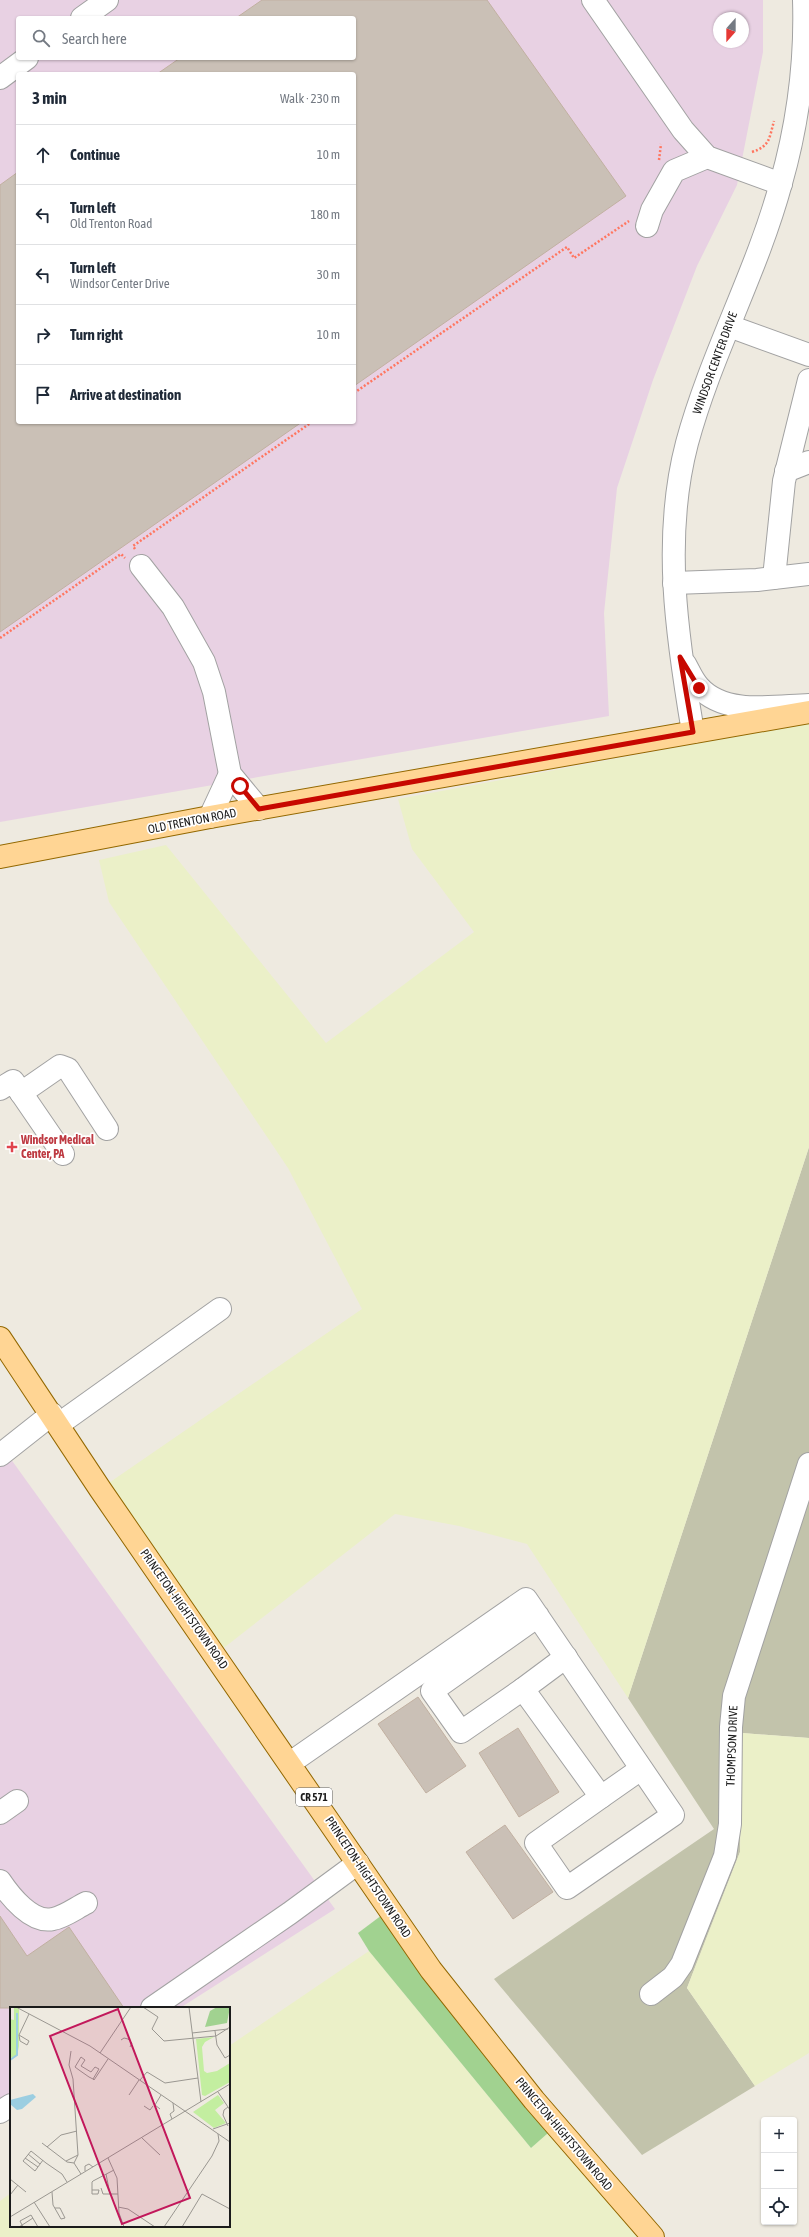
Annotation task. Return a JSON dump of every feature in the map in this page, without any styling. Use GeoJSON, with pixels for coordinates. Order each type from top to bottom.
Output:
{"type":"FeatureCollection","features":[{"type":"Feature","properties":{"kind":"main road","name":"OLD TRENTON ROAD"},"geometry":{"type":"LineString","coordinates":[[0,857],[210,817],[809,712]]}},
{"type":"Feature","properties":{"kind":"main road","name":"PRINCETON-HIGHTSTOWN ROAD"},"geometry":{"type":"LineString","coordinates":[[0,1338],[56,1419],[100,1488],[431,1970],[500,2058],[586,2162],[654,2237]]}},
{"type":"Feature","properties":{"kind":"street"},"geometry":{"type":"LineString","coordinates":[[85,16],[107,0]]}},
{"type":"Feature","properties":{"kind":"street"},"geometry":{"type":"LineString","coordinates":[[593,0],[683,130],[707,157],[781,184]]}},
{"type":"Feature","properties":{"kind":"street","name":"WINDSOR CENTER DRIVE"},"geometry":{"type":"LineString","coordinates":[[693,732],[680,657],[674,583],[675,518],[678,492],[687,444],[698,406],[781,184],[795,127],[802,76],[804,0]]}},
{"type":"Feature","properties":{"kind":"street"},"geometry":{"type":"LineString","coordinates":[[0,78],[24,60]]}},
{"type":"Feature","properties":{"kind":"street"},"geometry":{"type":"LineString","coordinates":[[641,221],[652,210],[674,171],[707,157]]}},
{"type":"Feature","properties":{"kind":"street"},"geometry":{"type":"LineString","coordinates":[[729,326],[809,355]]}},
{"type":"Feature","properties":{"kind":"street"},"geometry":{"type":"LineString","coordinates":[[774,578],[786,471],[809,380]]}},
{"type":"Feature","properties":{"kind":"street"},"geometry":{"type":"LineString","coordinates":[[786,471],[809,462]]}},
{"type":"Feature","properties":{"kind":"street"},"geometry":{"type":"LineString","coordinates":[[137,558],[173,607],[204,662],[214,692],[230,774],[259,809]]}},
{"type":"Feature","properties":{"kind":"street"},"geometry":{"type":"LineString","coordinates":[[674,583],[774,578],[809,574]]}},
{"type":"Feature","properties":{"kind":"street"},"geometry":{"type":"LineString","coordinates":[[680,657],[699,688],[719,702],[740,706],[809,705]]}},
{"type":"Feature","properties":{"kind":"street"},"geometry":{"type":"LineString","coordinates":[[210,817],[230,774]]}},
{"type":"Feature","properties":{"kind":"street"},"geometry":{"type":"LineString","coordinates":[[63,1154],[10,1091],[60,1066],[68,1069],[107,1129]]}},
{"type":"Feature","properties":{"kind":"street"},"geometry":{"type":"LineString","coordinates":[[0,1454],[56,1419],[220,1308]]}},
{"type":"Feature","properties":{"kind":"street","name":"THOMPSON DRIVE"},"geometry":{"type":"LineString","coordinates":[[651,1994],[673,1977],[682,1964],[725,1856],[730,1824],[731,1727],[734,1696],[809,1464]]}},
{"type":"Feature","properties":{"kind":"street"},"geometry":{"type":"LineString","coordinates":[[290,1763],[526,1598],[673,1815],[567,1888],[536,1843],[641,1769]]}},
{"type":"Feature","properties":{"kind":"street"},"geometry":{"type":"LineString","coordinates":[[538,1616],[432,1691],[461,1732],[566,1657]]}},
{"type":"Feature","properties":{"kind":"street"},"geometry":{"type":"LineString","coordinates":[[523,1689],[601,1797]]}},
{"type":"Feature","properties":{"kind":"street"},"geometry":{"type":"LineString","coordinates":[[153,2007],[290,1913],[358,1863]]}},
{"type":"Feature","properties":{"kind":"street"},"geometry":{"type":"LineString","coordinates":[[0,1881],[19,1903],[33,1915],[46,1920],[54,1919],[86,1903]]}},
{"type":"Feature","properties":{"kind":"street"},"geometry":{"type":"LineString","coordinates":[[0,2112],[10,2106]]}},
{"type":"Feature","properties":{"kind":"path"},"geometry":{"type":"LineString","coordinates":[[745,153],[762,148],[768,144],[774,121]]}},
{"type":"Feature","properties":{"kind":"path"},"geometry":{"type":"LineString","coordinates":[[659,161],[661,144]]}},
{"type":"Feature","properties":{"kind":"path"},"geometry":{"type":"LineString","coordinates":[[356,392],[567,247],[574,258],[641,221]]}},
{"type":"Feature","properties":{"kind":"path"},"geometry":{"type":"LineString","coordinates":[[0,638],[121,554],[126,559],[137,558],[133,546],[309,424]]}},
{"type":"Feature","properties":{"kind":"shaded area"},"geometry":{"type":"Polygon","coordinates":[[[0,0],[763,0],[763,52],[737,185],[697,266],[653,380],[617,488],[604,613],[609,716],[0,822],[0,0]]]}},
{"type":"Feature","properties":{"kind":"shaded area"},"geometry":{"type":"Polygon","coordinates":[[[809,723],[809,1147],[628,1698],[527,1544],[459,1526],[395,1514],[216,1654],[100,1489],[362,1309],[288,1168],[109,902],[99,860],[166,845],[326,1043],[474,932],[412,849],[398,799],[809,723]]]}},
{"type":"Feature","properties":{"kind":"shaded area"},"geometry":{"type":"Polygon","coordinates":[[[809,1147],[809,1738],[742,1733],[740,1852],[687,1988],[755,2086],[642,2155],[494,1979],[714,1829],[628,1698],[809,1147]]]}},
{"type":"Feature","properties":{"kind":"shaded area"},"geometry":{"type":"Polygon","coordinates":[[[0,1444],[335,1909],[182,2007],[10,2007],[10,2117],[0,2123],[0,1444]]]}},
{"type":"Feature","properties":{"kind":"shaded area"},"geometry":{"type":"Polygon","coordinates":[[[742,1733],[809,1738],[809,2053],[755,2086],[687,1988],[740,1852],[742,1733]]]}},
{"type":"Feature","properties":{"kind":"shaded area"},"geometry":{"type":"Polygon","coordinates":[[[369,1951],[531,2148],[556,2126],[651,2237],[0,2237],[0,2201],[10,2194],[10,2227],[230,2227],[230,2045],[369,1951]]]}},
{"type":"Feature","properties":{"kind":"green space"},"geometry":{"type":"Polygon","coordinates":[[[390,1909],[556,2126],[531,2148],[369,1951],[358,1933],[390,1909]]]}},
{"type":"Feature","properties":{"kind":"building"},"geometry":{"type":"Polygon","coordinates":[[[262,0],[487,0],[626,196],[356,385],[356,72],[160,72],[177,60],[356,60],[356,16],[239,16],[262,0]]]}},
{"type":"Feature","properties":{"kind":"building"},"geometry":{"type":"Polygon","coordinates":[[[16,173],[16,424],[299,424],[0,632],[0,185],[16,173]]]}},
{"type":"Feature","properties":{"kind":"building"},"geometry":{"type":"Polygon","coordinates":[[[418,1697],[466,1766],[426,1793],[378,1724],[418,1697]]]}},
{"type":"Feature","properties":{"kind":"building"},"geometry":{"type":"Polygon","coordinates":[[[518,1728],[559,1792],[519,1817],[479,1753],[518,1728]]]}},
{"type":"Feature","properties":{"kind":"building"},"geometry":{"type":"Polygon","coordinates":[[[505,1825],[553,1892],[513,1919],[466,1852],[505,1825]]]}},
{"type":"Feature","properties":{"kind":"building"},"geometry":{"type":"Polygon","coordinates":[[[0,1916],[27,1956],[69,1927],[123,2007],[10,2007],[0,2008],[0,1916]]]}},
{"type":"Feature","properties":{"kind":"place","name":"Windsor Medical Center, PA"},"geometry":{"type":"Point","coordinates":[12,1147]}},
{"type":"Feature","properties":{"kind":"route"},"geometry":{"type":"LineString","coordinates":[[240,786],[259,809],[693,732],[680,657],[699,688]]}}]}
